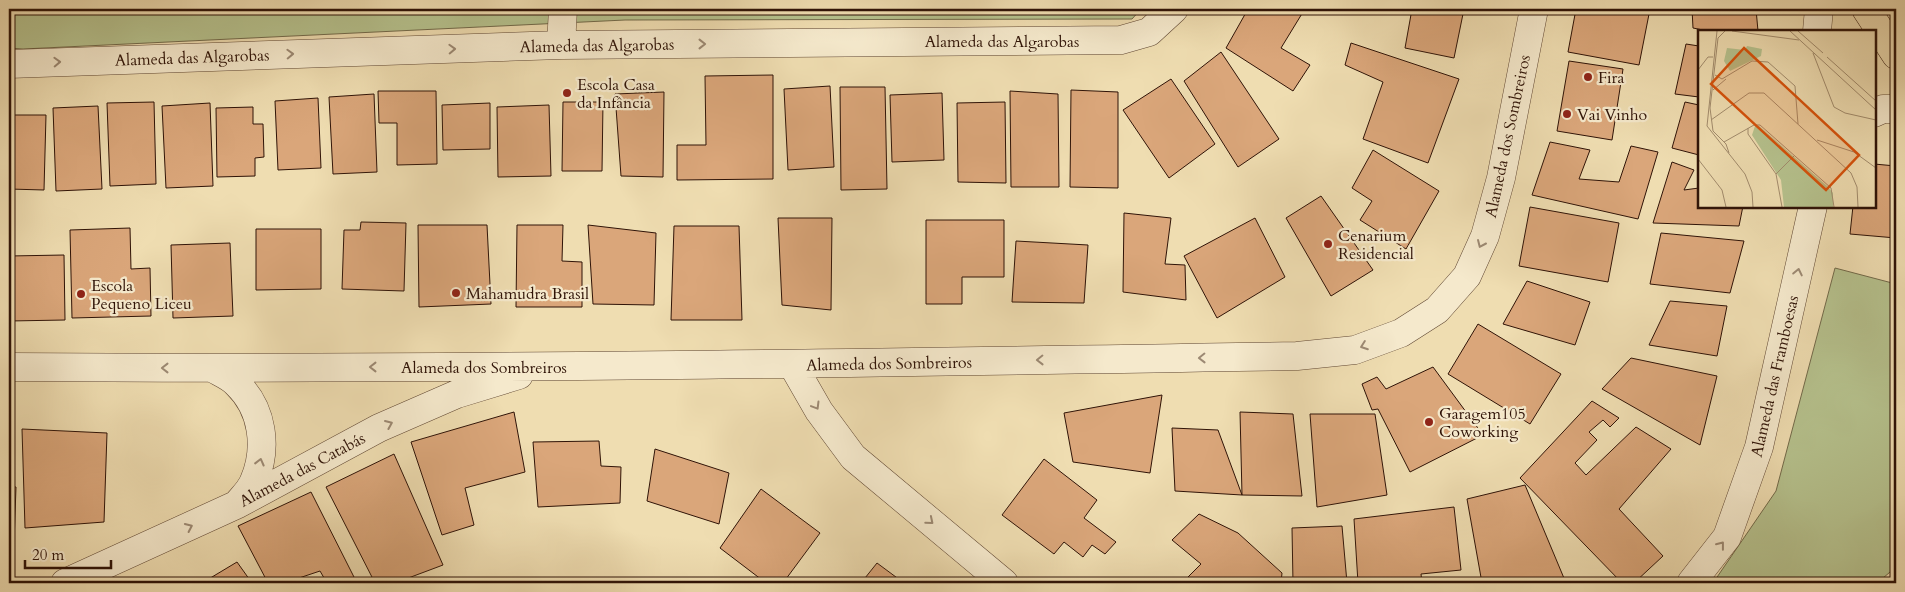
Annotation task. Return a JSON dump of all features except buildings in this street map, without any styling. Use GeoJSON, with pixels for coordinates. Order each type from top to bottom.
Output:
{"type":"FeatureCollection","features":[{"type":"Feature","properties":{"kind":"main road"},"geometry":{"type":"LineString","coordinates":[[1866,9],[1896,55]]}},
{"type":"Feature","properties":{"kind":"street"},"geometry":{"type":"LineString","coordinates":[[561,45],[563,9]]}},
{"type":"Feature","properties":{"kind":"street","name":"Alameda das Algarobas"},"geometry":{"type":"LineString","coordinates":[[9,64],[561,45],[1121,40],[1149,32],[1174,9]]}},
{"type":"Feature","properties":{"kind":"street","name":"Alameda dos Sombreiros"},"geometry":{"type":"LineString","coordinates":[[9,367],[214,368],[792,364],[1297,356],[1355,350],[1401,333],[1437,310],[1467,276],[1485,236],[1501,178],[1534,9]]}},
{"type":"Feature","properties":{"kind":"street"},"geometry":{"type":"LineString","coordinates":[[1817,30],[1819,9]]}},
{"type":"Feature","properties":{"kind":"street"},"geometry":{"type":"LineString","coordinates":[[1875,113],[1883,109],[1896,108]]}},
{"type":"Feature","properties":{"kind":"street","name":"Alameda das Framboesas"},"geometry":{"type":"LineString","coordinates":[[1691,583],[1727,537],[1759,447],[1812,209]]}},
{"type":"Feature","properties":{"kind":"street"},"geometry":{"type":"LineString","coordinates":[[792,364],[819,411],[853,457],[1004,583]]}},
{"type":"Feature","properties":{"kind":"street","name":"Alameda das Catabás"},"geometry":{"type":"LineString","coordinates":[[65,583],[238,504],[379,428],[458,394],[544,366]]}},
{"type":"Feature","properties":{"kind":"street"},"geometry":{"type":"LineString","coordinates":[[214,368],[236,383],[253,404],[262,430],[262,457],[254,483],[238,504]]}},
{"type":"Feature","properties":{"kind":"green space"},"geometry":{"type":"Polygon","coordinates":[[[9,9],[1141,9],[1132,19],[625,20],[23,49],[9,48],[9,9]]]}},
{"type":"Feature","properties":{"kind":"green space"},"geometry":{"type":"Polygon","coordinates":[[[1835,268],[1896,284],[1896,567],[1883,578],[1884,583],[1713,583],[1776,491],[1835,268]]]}},
{"type":"Feature","properties":{"kind":"place","name":"Fira"},"geometry":{"type":"Point","coordinates":[1588,77]}},
{"type":"Feature","properties":{"kind":"place","name":"Escola Casa da Infância"},"geometry":{"type":"Point","coordinates":[567,93]}},
{"type":"Feature","properties":{"kind":"place","name":"Vai Vinho"},"geometry":{"type":"Point","coordinates":[1567,114]}},
{"type":"Feature","properties":{"kind":"place","name":"Cenarium Residencial"},"geometry":{"type":"Point","coordinates":[1328,244]}},
{"type":"Feature","properties":{"kind":"place","name":"Mahamudra Brasil"},"geometry":{"type":"Point","coordinates":[456,293]}},
{"type":"Feature","properties":{"kind":"place","name":"Escola Pequeno Liceu"},"geometry":{"type":"Point","coordinates":[81,294]}},
{"type":"Feature","properties":{"kind":"place","name":"Garagem105 Coworking"},"geometry":{"type":"Point","coordinates":[1429,422]}}]}
